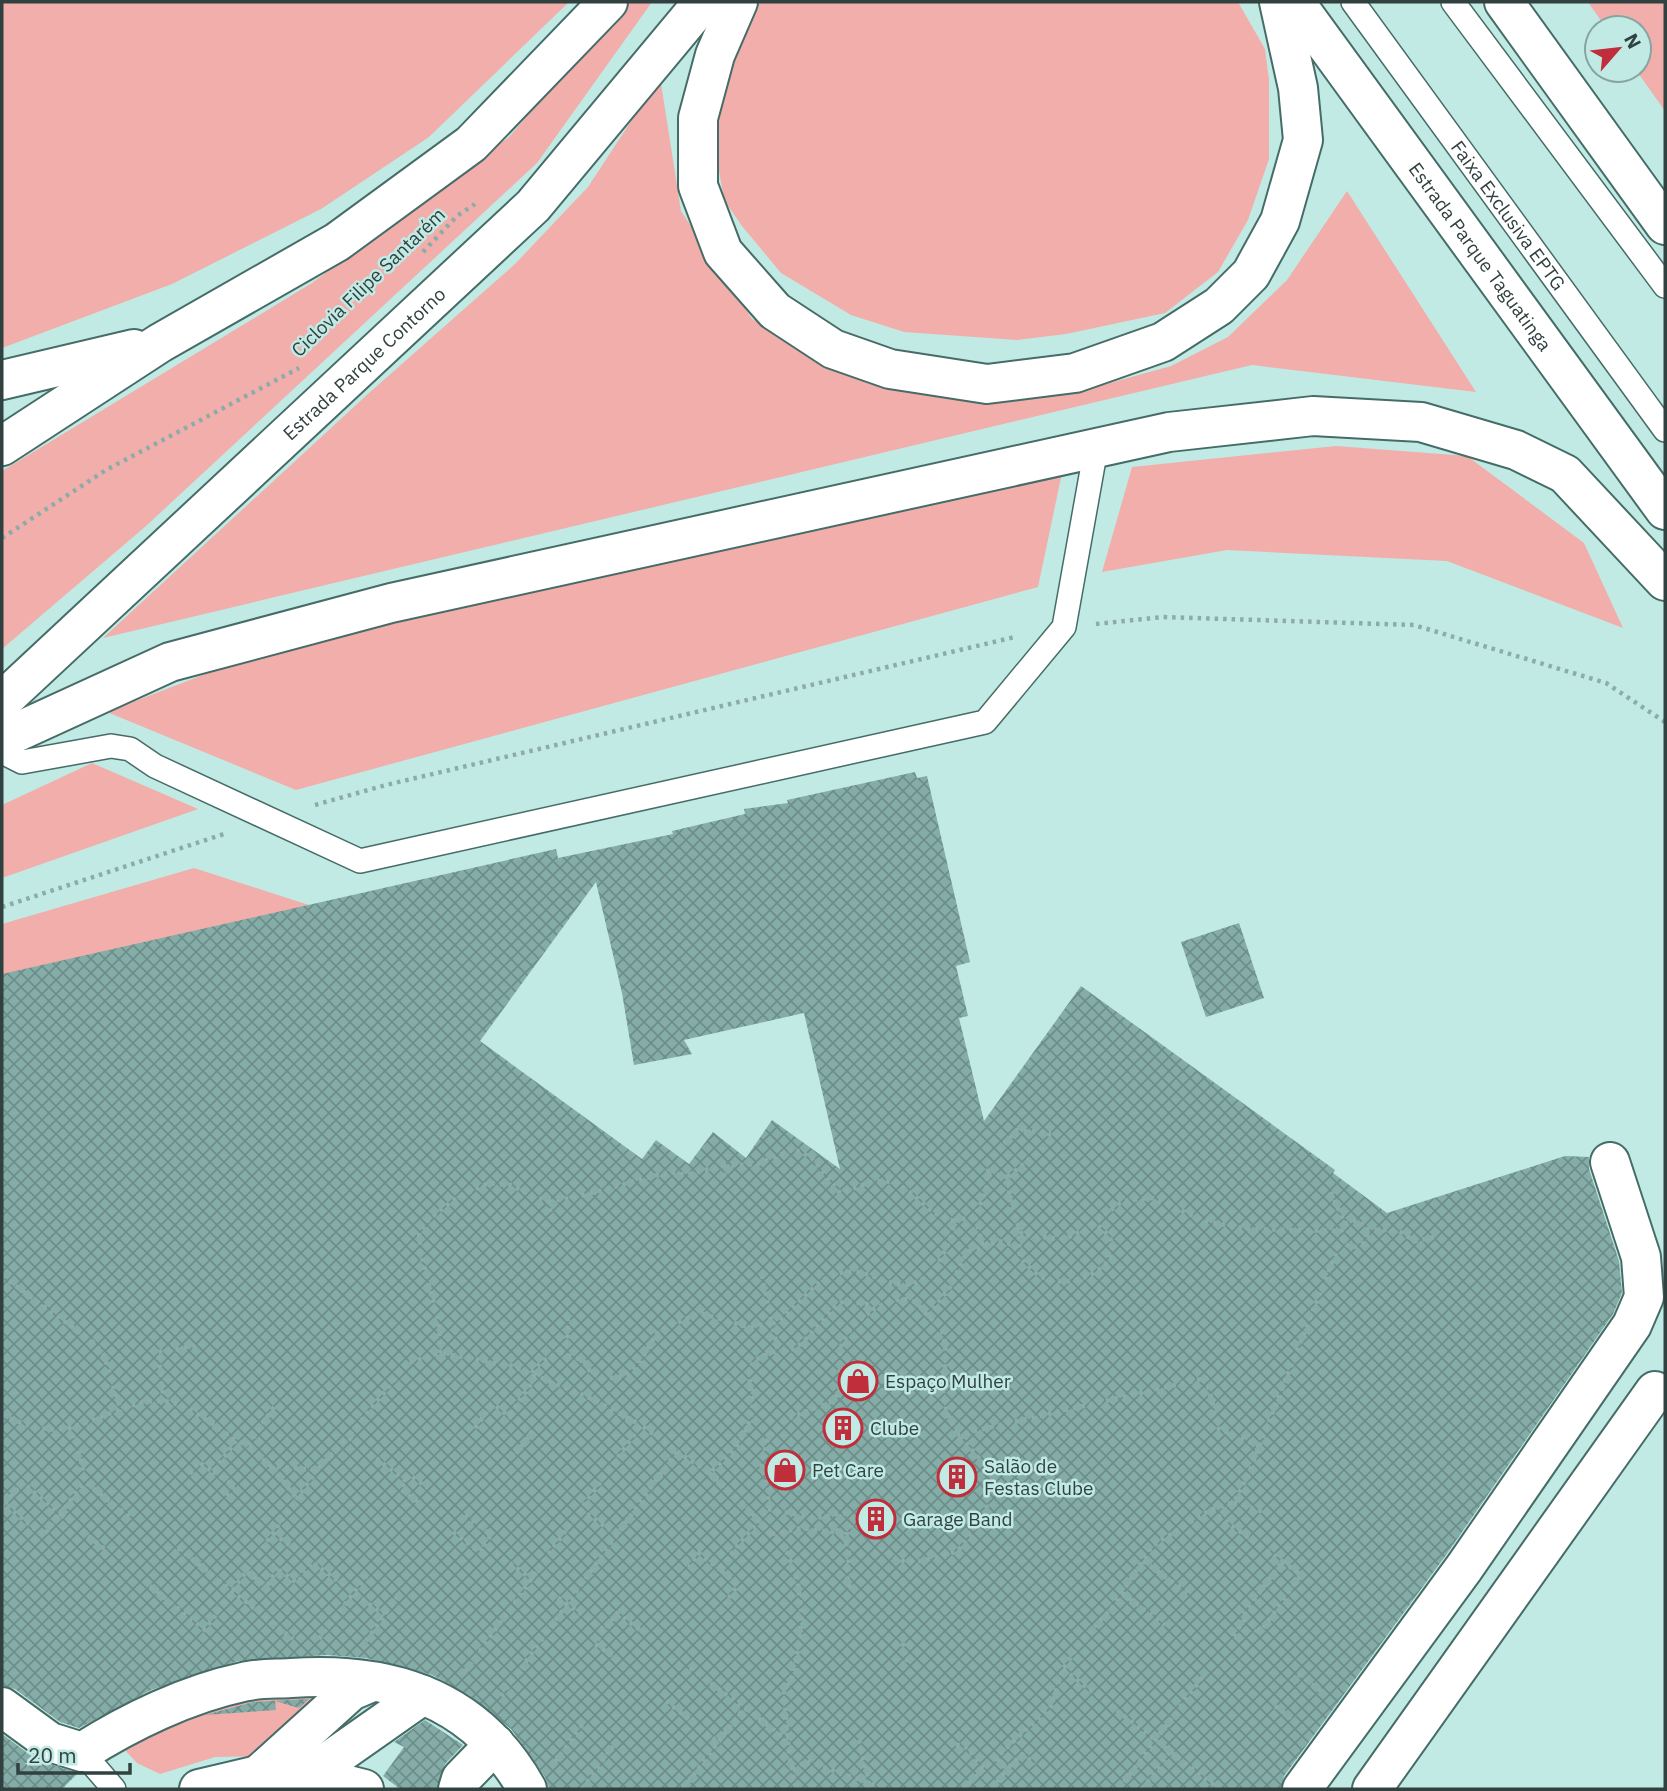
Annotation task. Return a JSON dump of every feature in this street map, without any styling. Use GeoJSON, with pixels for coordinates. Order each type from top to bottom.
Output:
{"type":"FeatureCollection","features":[{"type":"Feature","properties":{"kind":"main road"},"geometry":{"type":"LineString","coordinates":[[2,446],[160,343],[337,242],[471,144],[608,2]]}},
{"type":"Feature","properties":{"kind":"main road","name":"Estrada Parque Contorno"},"geometry":{"type":"LineString","coordinates":[[2,701],[533,206],[704,2]]}},
{"type":"Feature","properties":{"kind":"main road"},"geometry":{"type":"LineString","coordinates":[[738,2],[715,55],[698,118],[698,186],[723,252],[775,311],[833,349],[891,369],[987,384],[1075,373],[1163,342],[1219,306],[1251,274],[1280,221],[1303,140],[1298,88],[1279,2]]}},
{"type":"Feature","properties":{"kind":"main road","name":"Estrada Parque Taguatinga"},"geometry":{"type":"LineString","coordinates":[[1295,2],[1665,510]]}},
{"type":"Feature","properties":{"kind":"main road"},"geometry":{"type":"LineString","coordinates":[[1504,2],[1665,225]]}},
{"type":"Feature","properties":{"kind":"main road"},"geometry":{"type":"LineString","coordinates":[[2,380],[160,343]]}},
{"type":"Feature","properties":{"kind":"main road"},"geometry":{"type":"LineString","coordinates":[[2,738],[170,662],[391,603],[1169,432],[1313,416],[1421,422],[1516,450],[1564,474],[1665,581]]}},
{"type":"Feature","properties":{"kind":"main road"},"geometry":{"type":"LineString","coordinates":[[1302,1789],[1425,1622],[1632,1325],[1644,1297],[1641,1257],[1609,1162]]}},
{"type":"Feature","properties":{"kind":"main road"},"geometry":{"type":"LineString","coordinates":[[1372,1789],[1655,1391]]}},
{"type":"Feature","properties":{"kind":"main road"},"geometry":{"type":"LineString","coordinates":[[2,1707],[50,1742],[82,1752],[175,1704],[243,1681],[325,1676],[400,1683],[509,1765]]}},
{"type":"Feature","properties":{"kind":"main road"},"geometry":{"type":"LineString","coordinates":[[283,1773],[400,1683]]}},
{"type":"Feature","properties":{"kind":"main road"},"geometry":{"type":"LineString","coordinates":[[283,1773],[351,1691],[400,1683]]}},
{"type":"Feature","properties":{"kind":"main road"},"geometry":{"type":"LineString","coordinates":[[457,1789],[461,1779],[509,1765]]}},
{"type":"Feature","properties":{"kind":"main road"},"geometry":{"type":"LineString","coordinates":[[200,1789],[283,1773],[364,1789]]}},
{"type":"Feature","properties":{"kind":"lane","name":"Faixa Exclusiva EPTG"},"geometry":{"type":"LineString","coordinates":[[1353,2],[1665,430]]}},
{"type":"Feature","properties":{"kind":"lane"},"geometry":{"type":"LineString","coordinates":[[1453,2],[1665,286]]}},
{"type":"Feature","properties":{"kind":"lane"},"geometry":{"type":"LineString","coordinates":[[2,752],[22,762],[111,746],[130,749],[156,766],[360,861],[985,722],[1064,626],[1096,448]]}},
{"type":"Feature","properties":{"kind":"lane"},"geometry":{"type":"LineString","coordinates":[[82,1752],[114,1789]]}},
{"type":"Feature","properties":{"kind":"path","name":"Ciclovia Filipe Santarém"},"geometry":{"type":"LineString","coordinates":[[417,258],[457,216],[477,202]]}},
{"type":"Feature","properties":{"kind":"path","name":"Ciclovia Filipe Santarém"},"geometry":{"type":"LineString","coordinates":[[2,538],[106,470],[296,370],[306,360]]}},
{"type":"Feature","properties":{"kind":"path"},"geometry":{"type":"LineString","coordinates":[[2,907],[268,819],[386,785],[1064,626],[1163,617],[1414,625],[1606,683],[1665,722]]}},
{"type":"Feature","properties":{"kind":"path"},"geometry":{"type":"LineString","coordinates":[[983,1247],[975,1216],[986,1191],[989,1161],[1017,1129],[1049,1133],[1049,1142],[1008,1177],[988,1174]]}},
{"type":"Feature","properties":{"kind":"path"},"geometry":{"type":"LineString","coordinates":[[440,1353],[439,1324],[421,1254],[419,1233],[430,1218],[458,1197],[489,1184],[512,1185],[530,1196],[548,1200],[573,1198],[669,1172],[686,1175],[723,1166],[758,1164],[793,1149],[811,1157],[840,1193],[881,1181],[894,1183],[908,1188],[922,1204],[943,1219],[955,1221],[975,1216]]}},
{"type":"Feature","properties":{"kind":"path"},"geometry":{"type":"LineString","coordinates":[[723,1166],[725,1181]]}},
{"type":"Feature","properties":{"kind":"path"},"geometry":{"type":"LineString","coordinates":[[1008,1177],[1011,1207],[1022,1235],[1063,1238],[1093,1223],[1123,1201],[1153,1198],[1205,1222],[1247,1229],[1340,1231]]}},
{"type":"Feature","properties":{"kind":"path"},"geometry":{"type":"LineString","coordinates":[[1331,1192],[1345,1224]]}},
{"type":"Feature","properties":{"kind":"path"},"geometry":{"type":"LineString","coordinates":[[548,1200],[552,1219]]}},
{"type":"Feature","properties":{"kind":"path"},"geometry":{"type":"LineString","coordinates":[[560,1352],[584,1361],[590,1371],[602,1379],[624,1376],[638,1365],[658,1331],[700,1313],[748,1326],[772,1324],[787,1317],[825,1279],[838,1273],[874,1274],[904,1285],[916,1281],[933,1269],[951,1238],[955,1221]]}},
{"type":"Feature","properties":{"kind":"path"},"geometry":{"type":"LineString","coordinates":[[1234,1502],[1259,1446],[1341,1240],[1340,1231],[1345,1224],[1357,1221],[1366,1229],[1399,1231],[1415,1241],[1439,1236]]}},
{"type":"Feature","properties":{"kind":"path"},"geometry":{"type":"LineString","coordinates":[[1018,1227],[1020,1257],[1041,1277],[1077,1283],[1102,1269],[1111,1253],[1112,1240],[1103,1229],[1093,1223]]}},
{"type":"Feature","properties":{"kind":"path"},"geometry":{"type":"LineString","coordinates":[[1341,1240],[1351,1247],[1359,1247],[1365,1241],[1366,1229]]}},
{"type":"Feature","properties":{"kind":"path"},"geometry":{"type":"LineString","coordinates":[[928,1316],[950,1287],[969,1251],[998,1241],[1009,1242],[1018,1247]]}},
{"type":"Feature","properties":{"kind":"path"},"geometry":{"type":"LineString","coordinates":[[761,1272],[778,1351]]}},
{"type":"Feature","properties":{"kind":"path"},"geometry":{"type":"LineString","coordinates":[[2,1276],[93,1342],[104,1355],[121,1411]]}},
{"type":"Feature","properties":{"kind":"path"},"geometry":{"type":"LineString","coordinates":[[719,1569],[768,1509],[768,1483],[761,1468],[767,1441],[780,1423],[816,1410],[837,1395],[841,1376],[840,1353],[844,1339],[852,1328],[874,1309],[891,1301],[911,1299],[940,1327],[947,1365],[942,1391],[956,1435],[983,1463],[987,1511],[958,1551],[922,1561],[900,1561],[871,1540],[856,1520],[844,1513],[814,1518],[790,1516],[768,1509]]}},
{"type":"Feature","properties":{"kind":"path"},"geometry":{"type":"LineString","coordinates":[[709,1473],[734,1451],[746,1430],[753,1407],[748,1381],[752,1363],[759,1356],[778,1351],[789,1353],[797,1348],[824,1315],[844,1301],[867,1304],[874,1309]]}},
{"type":"Feature","properties":{"kind":"path"},"geometry":{"type":"LineString","coordinates":[[509,1416],[535,1374],[539,1361],[560,1352],[566,1344],[568,1314]]}},
{"type":"Feature","properties":{"kind":"path"},"geometry":{"type":"LineString","coordinates":[[164,1402],[158,1352],[201,1345]]}},
{"type":"Feature","properties":{"kind":"path"},"geometry":{"type":"LineString","coordinates":[[150,1586],[205,1630],[317,1470],[348,1437],[408,1363],[440,1353],[490,1361],[535,1374],[641,1425],[709,1473],[759,1521],[788,1554],[798,1583],[802,1616],[794,1672],[784,1692],[796,1789]]}},
{"type":"Feature","properties":{"kind":"path"},"geometry":{"type":"LineString","coordinates":[[956,1435],[1206,1378],[1219,1429],[1259,1446]]}},
{"type":"Feature","properties":{"kind":"path"},"geometry":{"type":"LineString","coordinates":[[2,1415],[47,1429],[69,1427],[142,1403],[173,1403],[247,1447],[271,1466],[297,1499]]}},
{"type":"Feature","properties":{"kind":"path"},"geometry":{"type":"LineString","coordinates":[[475,1428],[493,1404],[532,1433],[514,1456]]}},
{"type":"Feature","properties":{"kind":"path"},"geometry":{"type":"LineString","coordinates":[[247,1447],[274,1407]]}},
{"type":"Feature","properties":{"kind":"path"},"geometry":{"type":"LineString","coordinates":[[273,1533],[384,1615],[400,1683],[532,1578],[641,1425]]}},
{"type":"Feature","properties":{"kind":"path"},"geometry":{"type":"LineString","coordinates":[[69,1427],[79,1449],[85,1482],[130,1517]]}},
{"type":"Feature","properties":{"kind":"path"},"geometry":{"type":"LineString","coordinates":[[348,1437],[405,1481]]}},
{"type":"Feature","properties":{"kind":"path"},"geometry":{"type":"LineString","coordinates":[[213,1472],[236,1441]]}},
{"type":"Feature","properties":{"kind":"path"},"geometry":{"type":"LineString","coordinates":[[509,1765],[567,1604],[677,1451]]}},
{"type":"Feature","properties":{"kind":"path"},"geometry":{"type":"LineString","coordinates":[[190,1474],[199,1462],[234,1486],[225,1498]]}},
{"type":"Feature","properties":{"kind":"path"},"geometry":{"type":"LineString","coordinates":[[271,1466],[317,1470]]}},
{"type":"Feature","properties":{"kind":"path"},"geometry":{"type":"LineString","coordinates":[[418,1502],[400,1489],[405,1481],[410,1475],[428,1488]]}},
{"type":"Feature","properties":{"kind":"path"},"geometry":{"type":"LineString","coordinates":[[85,1482],[60,1514],[43,1536],[4,1506],[22,1482],[60,1514],[106,1550]]}},
{"type":"Feature","properties":{"kind":"path"},"geometry":{"type":"LineString","coordinates":[[963,1789],[1051,1706],[1063,1669],[1082,1640],[1122,1593],[1152,1546],[1210,1510],[1234,1502],[1272,1515]]}},
{"type":"Feature","properties":{"kind":"path"},"geometry":{"type":"LineString","coordinates":[[580,1509],[616,1534]]}},
{"type":"Feature","properties":{"kind":"path"},"geometry":{"type":"LineString","coordinates":[[1210,1510],[1282,1561],[1301,1575],[1261,1631],[1242,1617],[1282,1561]]}},
{"type":"Feature","properties":{"kind":"path"},"geometry":{"type":"LineString","coordinates":[[453,1532],[479,1552],[484,1545],[491,1535],[465,1515]]}},
{"type":"Feature","properties":{"kind":"path"},"geometry":{"type":"LineString","coordinates":[[825,1516],[846,1544]]}},
{"type":"Feature","properties":{"kind":"path"},"geometry":{"type":"LineString","coordinates":[[850,1589],[846,1573],[849,1556],[846,1532],[856,1520]]}},
{"type":"Feature","properties":{"kind":"path"},"geometry":{"type":"LineString","coordinates":[[771,1534],[802,1528],[839,1534]]}},
{"type":"Feature","properties":{"kind":"path"},"geometry":{"type":"LineString","coordinates":[[484,1545],[604,1630]]}},
{"type":"Feature","properties":{"kind":"path"},"geometry":{"type":"LineString","coordinates":[[178,1548],[302,1646]]}},
{"type":"Feature","properties":{"kind":"path"},"geometry":{"type":"LineString","coordinates":[[684,1575],[699,1553],[738,1585],[724,1605]]}},
{"type":"Feature","properties":{"kind":"path"},"geometry":{"type":"LineString","coordinates":[[258,1555],[298,1583],[313,1563]]}},
{"type":"Feature","properties":{"kind":"path"},"geometry":{"type":"LineString","coordinates":[[1143,1561],[1188,1593]]}},
{"type":"Feature","properties":{"kind":"path"},"geometry":{"type":"LineString","coordinates":[[247,1572],[267,1586],[278,1568]]}},
{"type":"Feature","properties":{"kind":"path"},"geometry":{"type":"LineString","coordinates":[[314,1647],[367,1575]]}},
{"type":"Feature","properties":{"kind":"path"},"geometry":{"type":"LineString","coordinates":[[1122,1593],[1165,1625]]}},
{"type":"Feature","properties":{"kind":"path"},"geometry":{"type":"LineString","coordinates":[[384,1615],[397,1596]]}},
{"type":"Feature","properties":{"kind":"path"},"geometry":{"type":"LineString","coordinates":[[623,1663],[595,1644],[604,1630],[617,1613],[644,1633]]}},
{"type":"Feature","properties":{"kind":"path"},"geometry":{"type":"LineString","coordinates":[[1233,1636],[1245,1619]]}},
{"type":"Feature","properties":{"kind":"path"},"geometry":{"type":"LineString","coordinates":[[1245,1646],[1258,1629]]}},
{"type":"Feature","properties":{"kind":"path"},"geometry":{"type":"LineString","coordinates":[[903,1643],[907,1662]]}},
{"type":"Feature","properties":{"kind":"path"},"geometry":{"type":"LineString","coordinates":[[690,1668],[788,1740]]}},
{"type":"Feature","properties":{"kind":"path"},"geometry":{"type":"LineString","coordinates":[[1063,1669],[1219,1789]]}},
{"type":"Feature","properties":{"kind":"path"},"geometry":{"type":"LineString","coordinates":[[1298,1674],[1328,1696]]}},
{"type":"Feature","properties":{"kind":"path"},"geometry":{"type":"LineString","coordinates":[[1119,1789],[1204,1675]]}},
{"type":"Feature","properties":{"kind":"path"},"geometry":{"type":"LineString","coordinates":[[666,1701],[718,1742]]}},
{"type":"Feature","properties":{"kind":"path"},"geometry":{"type":"LineString","coordinates":[[1275,1706],[1305,1728]]}},
{"type":"Feature","properties":{"kind":"path"},"geometry":{"type":"LineString","coordinates":[[683,1789],[744,1708]]}},
{"type":"Feature","properties":{"kind":"path"},"geometry":{"type":"LineString","coordinates":[[509,1765],[583,1724]]}},
{"type":"Feature","properties":{"kind":"path"},"geometry":{"type":"LineString","coordinates":[[859,1740],[869,1782]]}},
{"type":"Feature","properties":{"kind":"path"},"geometry":{"type":"LineString","coordinates":[[948,1742],[968,1748],[984,1770]]}},
{"type":"Feature","properties":{"kind":"path"},"geometry":{"type":"LineString","coordinates":[[582,1789],[613,1746]]}},
{"type":"Feature","properties":{"kind":"path"},"geometry":{"type":"LineString","coordinates":[[1142,1789],[1170,1752]]}},
{"type":"Feature","properties":{"kind":"path"},"geometry":{"type":"LineString","coordinates":[[992,1789],[1022,1754],[1035,1763]]}},
{"type":"Feature","properties":{"kind":"path"},"geometry":{"type":"LineString","coordinates":[[997,1759],[1007,1769]]}},
{"type":"Feature","properties":{"kind":"path"},"geometry":{"type":"LineString","coordinates":[[792,1771],[806,1761],[877,1786]]}},
{"type":"Feature","properties":{"kind":"shaded area"},"geometry":{"type":"Polygon","coordinates":[[[2,2],[569,2],[429,137],[321,209],[172,284],[2,348],[2,2]]]}},
{"type":"Feature","properties":{"kind":"shaded area"},"geometry":{"type":"Polygon","coordinates":[[[627,2],[652,2],[537,163],[146,526],[2,649],[2,471],[312,283],[509,137],[627,2]]]}},
{"type":"Feature","properties":{"kind":"shaded area"},"geometry":{"type":"Polygon","coordinates":[[[758,2],[1238,2],[1265,49],[1269,80],[1269,159],[1248,220],[1218,272],[1165,313],[1066,334],[1017,340],[904,332],[851,315],[781,273],[724,200],[718,165],[722,80],[748,17],[758,2]]]}},
{"type":"Feature","properties":{"kind":"shaded area"},"geometry":{"type":"Polygon","coordinates":[[[1588,2],[1665,2],[1665,111],[1646,84],[1653,84],[1653,14],[1596,14],[1588,2]]]}},
{"type":"Feature","properties":{"kind":"shaded area"},"geometry":{"type":"Polygon","coordinates":[[[660,77],[681,211],[752,319],[869,384],[999,403],[1092,388],[1171,366],[1228,337],[1287,280],[1347,191],[1476,392],[1252,365],[103,638],[369,393],[515,264],[588,187],[660,77]]]}},
{"type":"Feature","properties":{"kind":"shaded area"},"geometry":{"type":"Polygon","coordinates":[[[1336,446],[1467,456],[1584,543],[1623,628],[1447,561],[1227,550],[1102,572],[1132,467],[1336,446]]]}},
{"type":"Feature","properties":{"kind":"shaded area"},"geometry":{"type":"Polygon","coordinates":[[[1062,473],[1038,587],[296,790],[107,712],[221,668],[333,634],[1062,473]]]}},
{"type":"Feature","properties":{"kind":"shaded area"},"geometry":{"type":"Polygon","coordinates":[[[92,763],[198,809],[2,878],[2,805],[92,763]]]}},
{"type":"Feature","properties":{"kind":"shaded area"},"geometry":{"type":"Polygon","coordinates":[[[194,868],[315,907],[2,989],[2,924],[194,868]]]}},
{"type":"Feature","properties":{"kind":"shaded area"},"geometry":{"type":"Polygon","coordinates":[[[327,1687],[263,1756],[215,1757],[160,1774],[137,1763],[122,1747],[181,1714],[250,1692],[327,1687]]]}},
{"type":"Feature","properties":{"kind":"building"},"geometry":{"type":"Polygon","coordinates":[[[915,772],[917,778],[927,776],[970,962],[956,966],[968,1016],[959,1018],[984,1121],[1081,986],[1335,1170],[1333,1173],[1387,1213],[1565,1156],[1589,1157],[1589,1169],[1619,1261],[1622,1293],[1613,1314],[1446,1555],[1284,1776],[1281,1789],[549,1789],[545,1777],[511,1729],[469,1695],[432,1675],[366,1658],[327,1655],[238,1661],[151,1690],[79,1728],[60,1722],[15,1689],[2,1686],[2,974],[556,849],[558,858],[673,834],[672,831],[745,814],[744,809],[788,803],[787,800],[915,772]],[[596,882],[480,1041],[642,1159],[656,1140],[689,1164],[713,1132],[746,1158],[772,1120],[840,1169],[804,1013],[684,1040],[692,1054],[634,1065],[622,993],[596,882]]]}},
{"type":"Feature","properties":{"kind":"building"},"geometry":{"type":"Polygon","coordinates":[[[1239,923],[1264,998],[1206,1017],[1181,942],[1239,923]]]}},
{"type":"Feature","properties":{"kind":"building"},"geometry":{"type":"Polygon","coordinates":[[[309,1699],[299,1708],[275,1701],[276,1710],[205,1715],[253,1702],[309,1699]]]}},
{"type":"Feature","properties":{"kind":"building"},"geometry":{"type":"Polygon","coordinates":[[[425,1720],[463,1745],[445,1764],[437,1789],[400,1789],[383,1776],[404,1747],[394,1742],[425,1720]]]}},
{"type":"Feature","properties":{"kind":"building"},"geometry":{"type":"Polygon","coordinates":[[[2,1734],[37,1760],[78,1773],[62,1789],[2,1789],[2,1734]]]}},
{"type":"Feature","properties":{"kind":"place","name":"Espaço Mulher"},"geometry":{"type":"Point","coordinates":[858,1381]}},
{"type":"Feature","properties":{"kind":"place","name":"Clube"},"geometry":{"type":"Point","coordinates":[843,1428]}},
{"type":"Feature","properties":{"kind":"place","name":"Pet Care"},"geometry":{"type":"Point","coordinates":[785,1470]}},
{"type":"Feature","properties":{"kind":"place","name":"Salão de Festas Clube"},"geometry":{"type":"Point","coordinates":[957,1477]}},
{"type":"Feature","properties":{"kind":"place","name":"Garage Band"},"geometry":{"type":"Point","coordinates":[876,1519]}}]}
